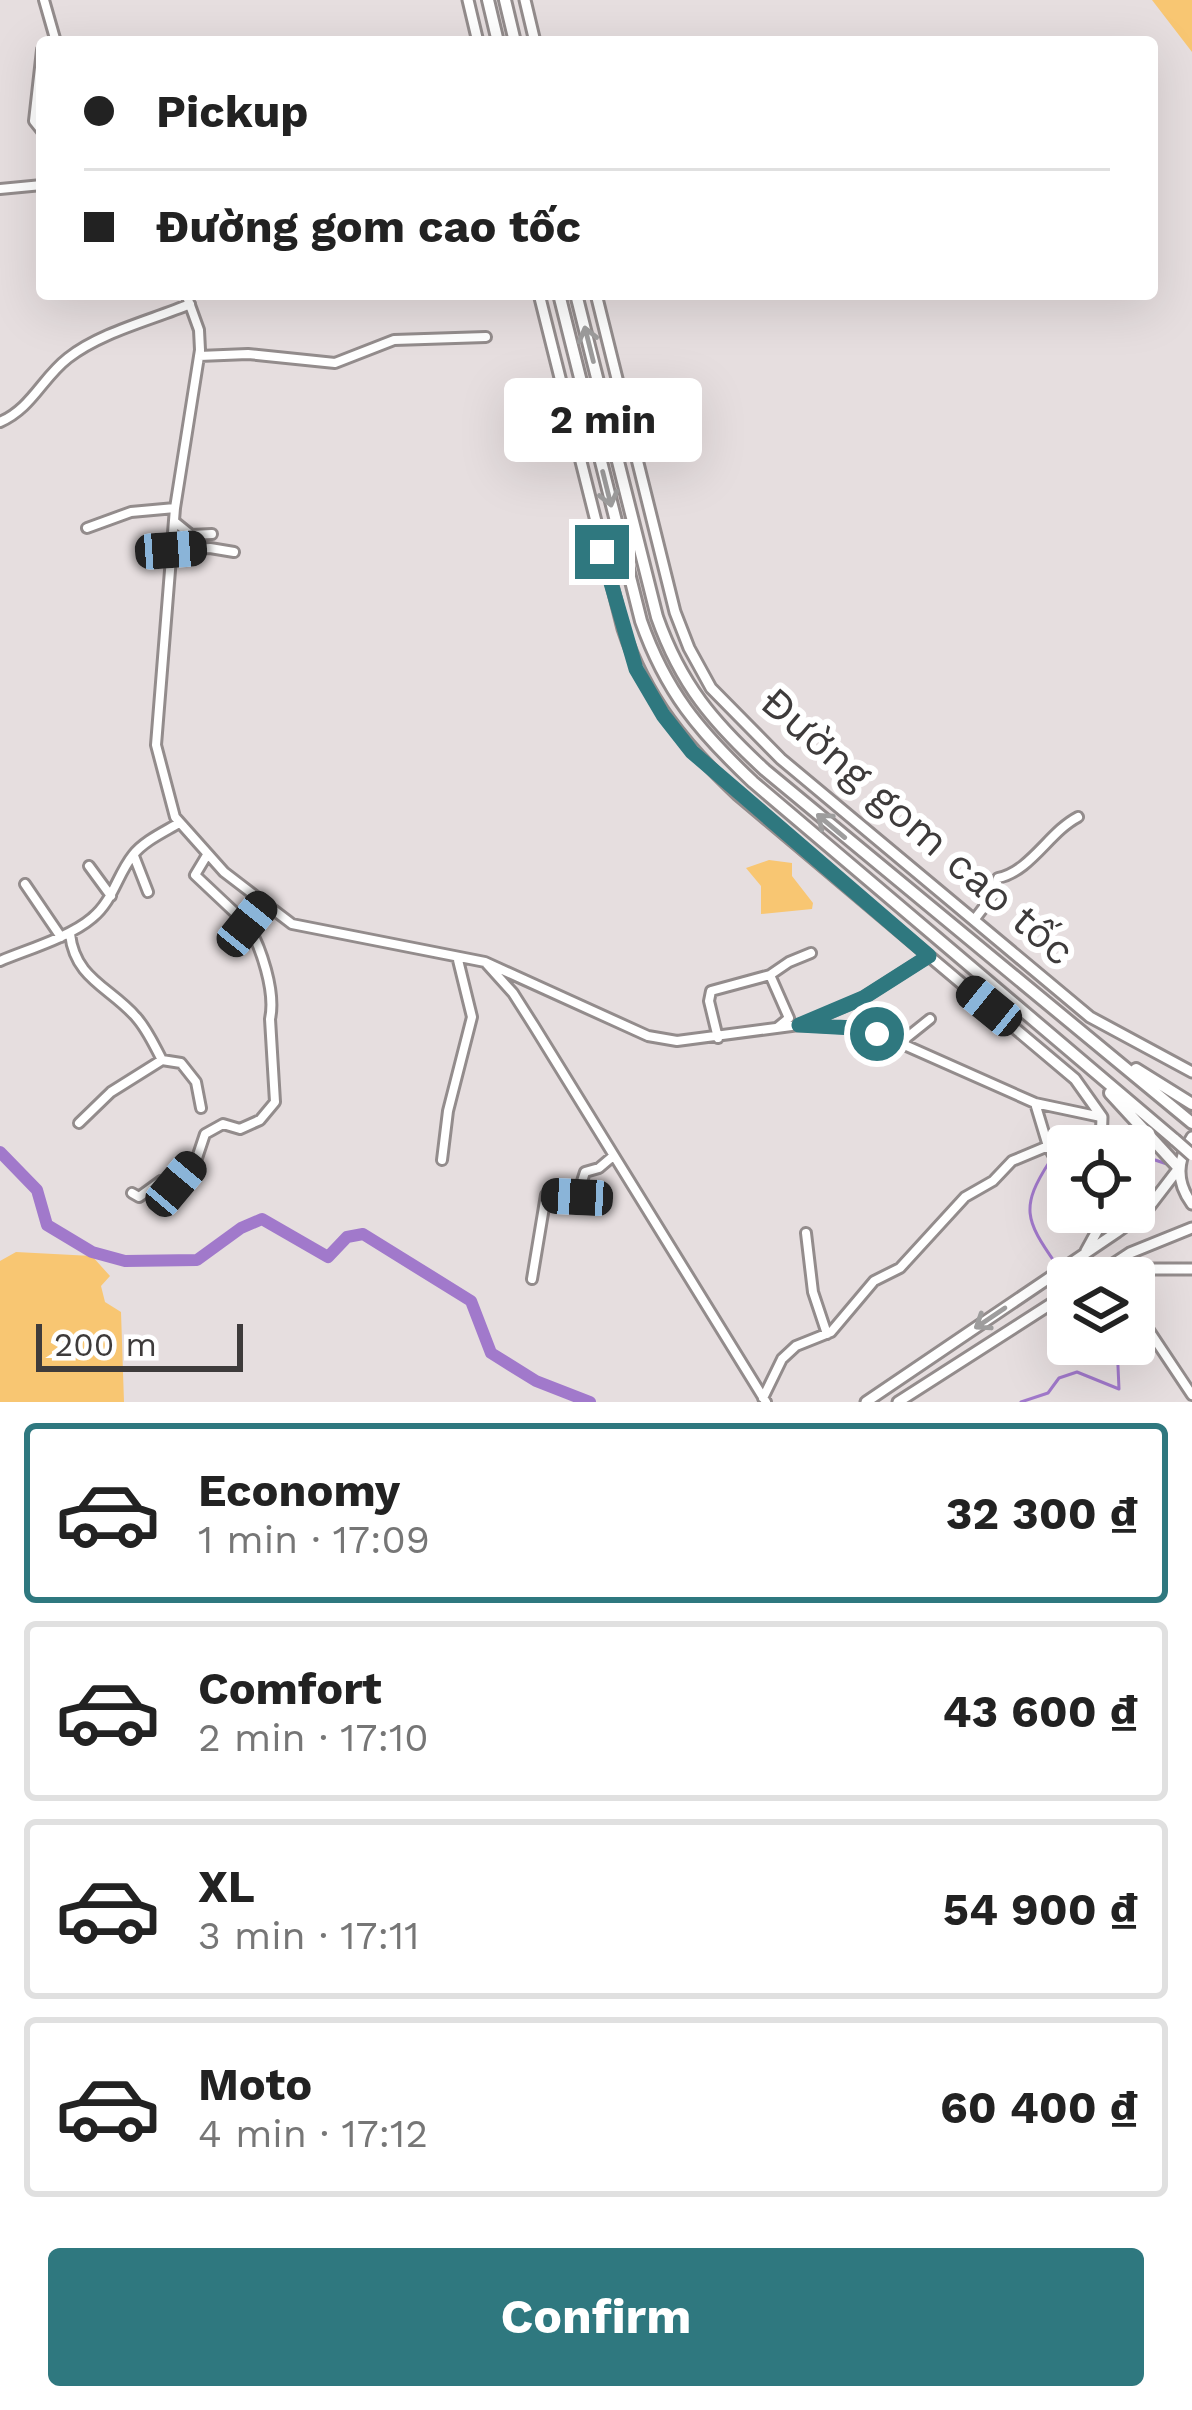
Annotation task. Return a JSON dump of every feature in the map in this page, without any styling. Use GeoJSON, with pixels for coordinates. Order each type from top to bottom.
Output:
{"type":"FeatureCollection","features":[{"type":"Feature","properties":{"kind":"highway"},"geometry":{"type":"LineString","coordinates":[[488,0],[497,36]]}},
{"type":"Feature","properties":{"kind":"highway"},"geometry":{"type":"LineString","coordinates":[[505,0],[514,36]]}},
{"type":"Feature","properties":{"kind":"highway"},"geometry":{"type":"LineString","coordinates":[[561,300],[641,621],[656,662],[680,705],[708,740],[753,782],[1192,1155]]}},
{"type":"Feature","properties":{"kind":"highway"},"geometry":{"type":"LineString","coordinates":[[578,300],[657,617],[670,655],[694,696],[765,770],[1192,1123]]}},
{"type":"Feature","properties":{"kind":"highway"},"geometry":{"type":"LineString","coordinates":[[920,901],[1152,1081],[1192,1104]]}},
{"type":"Feature","properties":{"kind":"highway"},"geometry":{"type":"LineString","coordinates":[[952,949],[1118,1100],[1179,1168]]}},
{"type":"Feature","properties":{"kind":"main road"},"geometry":{"type":"LineString","coordinates":[[467,0],[476,36]]}},
{"type":"Feature","properties":{"kind":"main road"},"geometry":{"type":"LineString","coordinates":[[525,0],[534,36]]}},
{"type":"Feature","properties":{"kind":"main road","name":"Đường gom cao tốc"},"geometry":{"type":"LineString","coordinates":[[541,300],[623,628],[636,669],[663,715],[692,752],[738,795],[1049,1055],[1093,1100],[1102,1118]]}},
{"type":"Feature","properties":{"kind":"main road","name":"Đường gom cao tốc"},"geometry":{"type":"LineString","coordinates":[[597,300],[675,612],[688,648],[711,688],[781,759],[1090,1016],[1192,1072]]}},
{"type":"Feature","properties":{"kind":"main road"},"geometry":{"type":"LineString","coordinates":[[1102,1118],[1102,1125]]}},
{"type":"Feature","properties":{"kind":"main road"},"geometry":{"type":"LineString","coordinates":[[1192,1137],[1179,1168],[1181,1185],[1192,1204]]}},
{"type":"Feature","properties":{"kind":"main road"},"geometry":{"type":"LineString","coordinates":[[1078,1257],[1146,1210],[1179,1168]]}},
{"type":"Feature","properties":{"kind":"main road"},"geometry":{"type":"LineString","coordinates":[[1124,1257],[1192,1228]]}},
{"type":"Feature","properties":{"kind":"main road"},"geometry":{"type":"LineString","coordinates":[[1078,1257],[1091,1246],[1096,1233]]}},
{"type":"Feature","properties":{"kind":"main road"},"geometry":{"type":"LineString","coordinates":[[1155,1272],[1192,1269]]}},
{"type":"Feature","properties":{"kind":"main road"},"geometry":{"type":"LineString","coordinates":[[866,1402],[1047,1278]]}},
{"type":"Feature","properties":{"kind":"main road"},"geometry":{"type":"LineString","coordinates":[[898,1402],[1047,1307]]}},
{"type":"Feature","properties":{"kind":"street"},"geometry":{"type":"LineString","coordinates":[[44,0],[53,36]]}},
{"type":"Feature","properties":{"kind":"street"},"geometry":{"type":"LineString","coordinates":[[45,36],[48,25]]}},
{"type":"Feature","properties":{"kind":"street"},"geometry":{"type":"LineString","coordinates":[[0,189],[36,186]]}},
{"type":"Feature","properties":{"kind":"street"},"geometry":{"type":"LineString","coordinates":[[0,422],[20,412],[78,351],[186,300]]}},
{"type":"Feature","properties":{"kind":"street"},"geometry":{"type":"LineString","coordinates":[[188,300],[199,330],[200,356],[175,508],[156,745],[179,823],[207,855],[292,924],[485,962],[648,1036],[677,1041],[799,1025],[863,998],[929,956]]}},
{"type":"Feature","properties":{"kind":"street"},"geometry":{"type":"LineString","coordinates":[[200,356],[248,354],[335,363],[394,340],[486,337]]}},
{"type":"Feature","properties":{"kind":"street"},"geometry":{"type":"LineString","coordinates":[[87,528],[131,512],[175,508]]}},
{"type":"Feature","properties":{"kind":"street"},"geometry":{"type":"LineString","coordinates":[[174,520],[191,535],[212,534]]}},
{"type":"Feature","properties":{"kind":"street"},"geometry":{"type":"LineString","coordinates":[[171,550],[234,552]]}},
{"type":"Feature","properties":{"kind":"street"},"geometry":{"type":"LineString","coordinates":[[974,920],[985,910],[998,878],[1010,875],[1061,826],[1078,817]]}},
{"type":"Feature","properties":{"kind":"street"},"geometry":{"type":"LineString","coordinates":[[0,961],[65,936],[93,918],[134,854],[179,823]]}},
{"type":"Feature","properties":{"kind":"street"},"geometry":{"type":"LineString","coordinates":[[134,854],[148,892]]}},
{"type":"Feature","properties":{"kind":"street"},"geometry":{"type":"LineString","coordinates":[[132,1193],[140,1197],[157,1182],[176,1184],[197,1158],[205,1134],[224,1124],[241,1130],[260,1120],[274,1102],[273,1006],[255,936],[195,875],[207,855]]}},
{"type":"Feature","properties":{"kind":"street"},"geometry":{"type":"LineString","coordinates":[[89,866],[111,896]]}},
{"type":"Feature","properties":{"kind":"street"},"geometry":{"type":"LineString","coordinates":[[25,884],[65,936],[76,959],[134,1014],[162,1060]]}},
{"type":"Feature","properties":{"kind":"street"},"geometry":{"type":"LineString","coordinates":[[247,924],[264,903]]}},
{"type":"Feature","properties":{"kind":"street"},"geometry":{"type":"LineString","coordinates":[[718,1038],[708,994],[770,975],[811,953]]}},
{"type":"Feature","properties":{"kind":"street"},"geometry":{"type":"LineString","coordinates":[[442,1160],[448,1111],[472,1017],[458,960]]}},
{"type":"Feature","properties":{"kind":"street"},"geometry":{"type":"LineString","coordinates":[[485,962],[513,993],[765,1400]]}},
{"type":"Feature","properties":{"kind":"street"},"geometry":{"type":"LineString","coordinates":[[770,975],[789,1018],[771,1030]]}},
{"type":"Feature","properties":{"kind":"street"},"geometry":{"type":"LineString","coordinates":[[513,993],[512,981],[523,979]]}},
{"type":"Feature","properties":{"kind":"street"},"geometry":{"type":"LineString","coordinates":[[900,1043],[930,1019]]}},
{"type":"Feature","properties":{"kind":"street"},"geometry":{"type":"LineString","coordinates":[[799,1025],[854,1028],[900,1043],[1035,1103],[1102,1118]]}},
{"type":"Feature","properties":{"kind":"street"},"geometry":{"type":"LineString","coordinates":[[79,1123],[111,1093],[162,1060],[181,1063],[196,1082],[201,1108]]}},
{"type":"Feature","properties":{"kind":"street"},"geometry":{"type":"LineString","coordinates":[[1035,1103],[1047,1143]]}},
{"type":"Feature","properties":{"kind":"street"},"geometry":{"type":"LineString","coordinates":[[765,1400],[782,1359],[796,1346],[827,1334],[874,1281],[900,1268],[965,1197],[993,1181],[1012,1161],[1047,1146]]}},
{"type":"Feature","properties":{"kind":"street"},"geometry":{"type":"LineString","coordinates":[[532,1279],[546,1195],[577,1197],[585,1172],[612,1157]]}},
{"type":"Feature","properties":{"kind":"street"},"geometry":{"type":"LineString","coordinates":[[806,1233],[813,1292],[827,1334]]}},
{"type":"Feature","properties":{"kind":"street"},"geometry":{"type":"LineString","coordinates":[[1155,1340],[1192,1395]]}},
{"type":"Feature","properties":{"kind":"shaded area"},"geometry":{"type":"Polygon","coordinates":[[[1152,0],[1192,0],[1192,52],[1152,0]]]}},
{"type":"Feature","properties":{"kind":"shaded area"},"geometry":{"type":"Polygon","coordinates":[[[769,860],[792,863],[792,876],[813,903],[812,909],[761,914],[761,886],[746,868],[769,860]]]}},
{"type":"Feature","properties":{"kind":"shaded area"},"geometry":{"type":"Polygon","coordinates":[[[16,1252],[92,1256],[110,1276],[101,1286],[105,1302],[121,1312],[124,1402],[0,1402],[0,1261],[16,1252]]]}},
{"type":"Feature","properties":{"kind":"waterway"},"geometry":{"type":"LineString","coordinates":[[0,1152],[37,1190],[47,1225],[92,1252],[125,1261],[197,1260],[262,1219],[328,1257],[347,1237],[363,1234],[471,1301],[491,1353],[536,1381],[590,1402]]}},
{"type":"Feature","properties":{"kind":"waterway"},"geometry":{"type":"LineString","coordinates":[[1155,1160],[1167,1164]]}},
{"type":"Feature","properties":{"kind":"waterway"},"geometry":{"type":"LineString","coordinates":[[1047,1166],[1034,1190],[1030,1213],[1052,1257]]}},
{"type":"Feature","properties":{"kind":"waterway"},"geometry":{"type":"LineString","coordinates":[[1021,1402],[1048,1393],[1059,1378],[1077,1372],[1119,1389],[1118,1365]]}},
{"type":"Feature","properties":{"kind":"route"},"geometry":{"type":"LineString","coordinates":[[602,552],[636,669],[692,752],[929,956],[863,998],[799,1025],[877,1034]]}}]}
